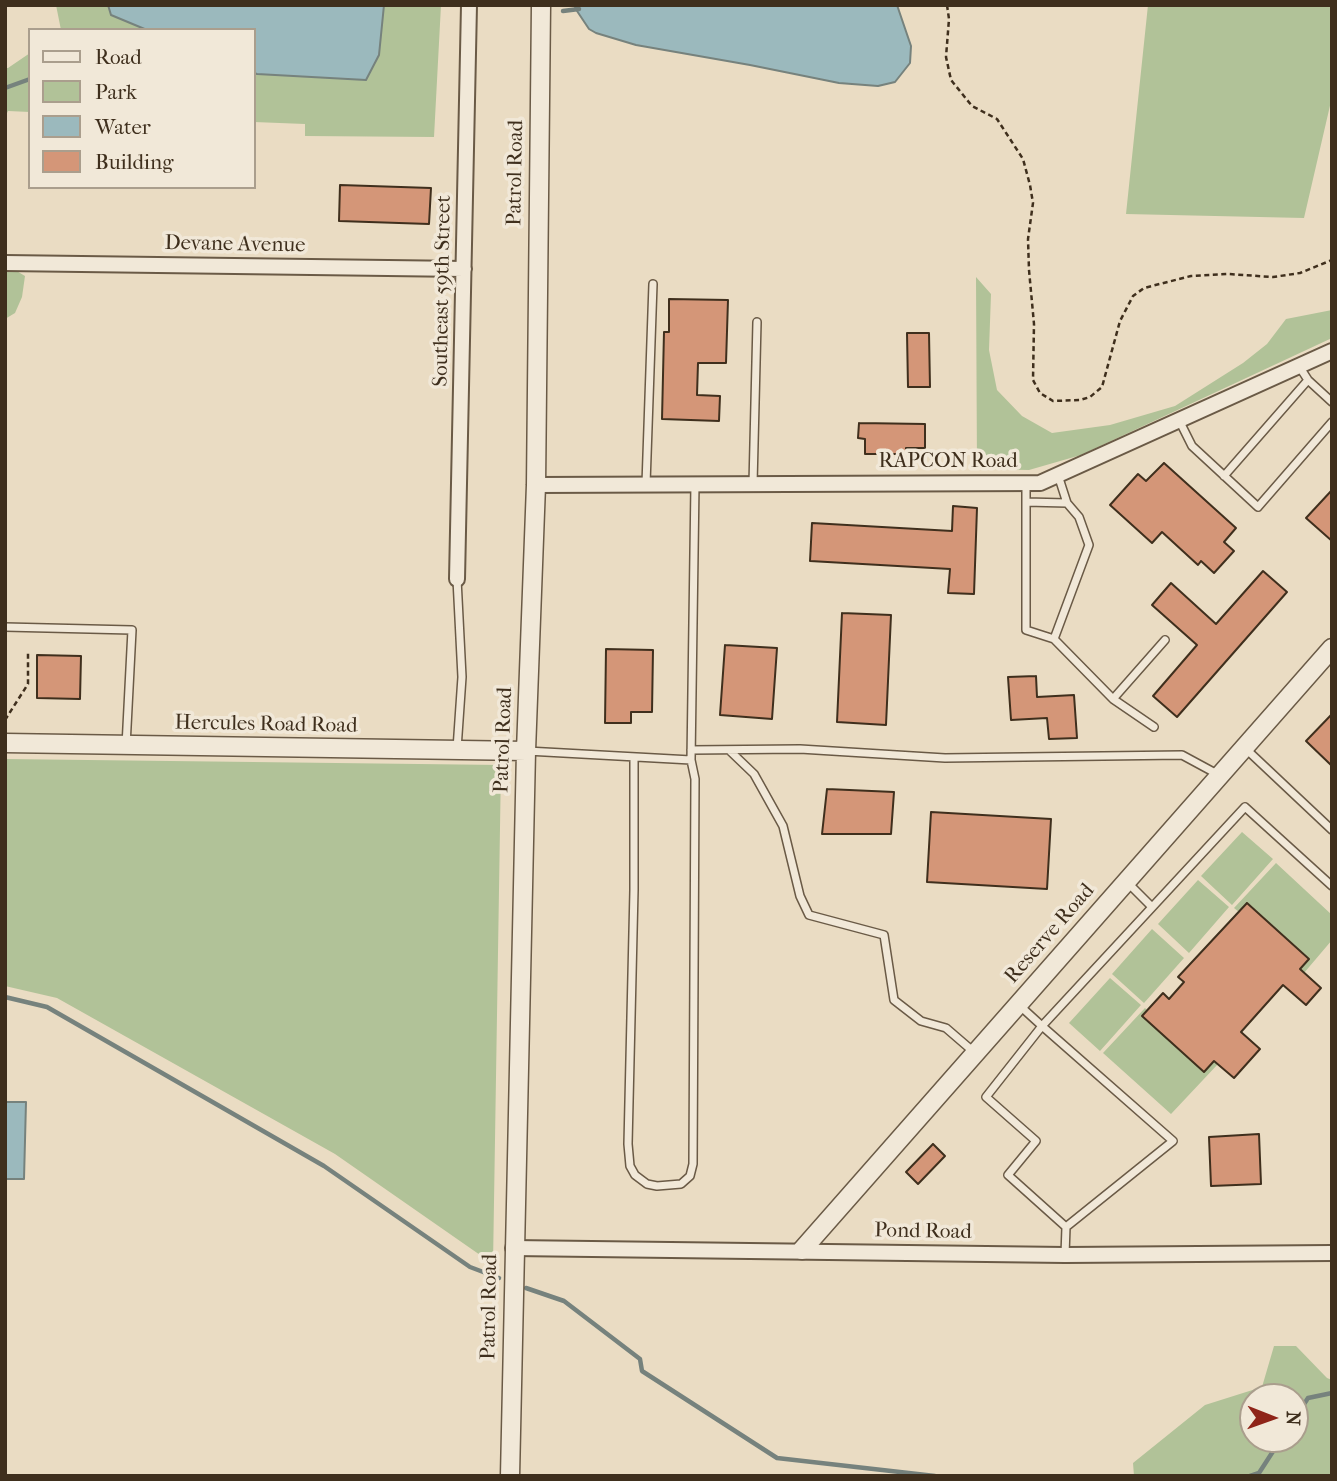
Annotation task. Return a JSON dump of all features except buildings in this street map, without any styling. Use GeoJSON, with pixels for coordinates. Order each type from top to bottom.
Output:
{"type":"FeatureCollection","features":[{"type":"Feature","properties":{"kind":"street","name":"Southeast 59th Street"},"geometry":{"type":"LineString","coordinates":[[457,579],[469,5]]}},
{"type":"Feature","properties":{"kind":"street","name":"Patrol Road"},"geometry":{"type":"LineString","coordinates":[[510,1476],[526,751],[536,485],[541,5]]}},
{"type":"Feature","properties":{"kind":"street","name":"Devane Avenue"},"geometry":{"type":"LineString","coordinates":[[5,263],[464,269]]}},
{"type":"Feature","properties":{"kind":"street","name":"RAPCON Road"},"geometry":{"type":"LineString","coordinates":[[536,485],[1040,483],[1332,351]]}},
{"type":"Feature","properties":{"kind":"street","name":"Reserve Road"},"geometry":{"type":"LineString","coordinates":[[802,1250],[1332,648]]}},
{"type":"Feature","properties":{"kind":"street","name":"Hercules Road Road"},"geometry":{"type":"LineString","coordinates":[[5,743],[526,751]]}},
{"type":"Feature","properties":{"kind":"street","name":"Pond Road"},"geometry":{"type":"LineString","coordinates":[[513,1248],[1065,1255],[1332,1253]]}},
{"type":"Feature","properties":{"kind":"lane"},"geometry":{"type":"LineString","coordinates":[[646,485],[653,284]]}},
{"type":"Feature","properties":{"kind":"lane"},"geometry":{"type":"LineString","coordinates":[[753,484],[757,322]]}},
{"type":"Feature","properties":{"kind":"lane"},"geometry":{"type":"LineString","coordinates":[[1299,366],[1308,380],[1332,402]]}},
{"type":"Feature","properties":{"kind":"lane"},"geometry":{"type":"LineString","coordinates":[[1224,476],[1308,380]]}},
{"type":"Feature","properties":{"kind":"lane"},"geometry":{"type":"LineString","coordinates":[[1180,420],[1192,446],[1258,507],[1332,422]]}},
{"type":"Feature","properties":{"kind":"lane"},"geometry":{"type":"LineString","coordinates":[[1054,639],[1089,545],[1079,517],[1067,503],[1058,475]]}},
{"type":"Feature","properties":{"kind":"lane"},"geometry":{"type":"LineString","coordinates":[[1026,483],[1026,630],[1054,639],[1113,699],[1154,727]]}},
{"type":"Feature","properties":{"kind":"lane"},"geometry":{"type":"LineString","coordinates":[[634,757],[628,1144],[630,1166],[635,1175],[648,1184],[657,1186],[681,1184],[690,1176],[693,1164],[695,779],[691,750],[695,484]]}},
{"type":"Feature","properties":{"kind":"lane"},"geometry":{"type":"LineString","coordinates":[[1026,502],[1067,503]]}},
{"type":"Feature","properties":{"kind":"lane"},"geometry":{"type":"LineString","coordinates":[[456,750],[462,677],[457,579]]}},
{"type":"Feature","properties":{"kind":"lane"},"geometry":{"type":"LineString","coordinates":[[5,627],[132,630],[126,746]]}},
{"type":"Feature","properties":{"kind":"lane"},"geometry":{"type":"LineString","coordinates":[[1113,699],[1165,640]]}},
{"type":"Feature","properties":{"kind":"lane"},"geometry":{"type":"LineString","coordinates":[[1245,747],[1332,830]]}},
{"type":"Feature","properties":{"kind":"lane"},"geometry":{"type":"LineString","coordinates":[[691,750],[800,749],[945,758],[1182,755],[1220,776]]}},
{"type":"Feature","properties":{"kind":"lane"},"geometry":{"type":"LineString","coordinates":[[729,750],[754,774],[783,825],[800,896],[809,915],[884,935],[894,1000],[921,1021],[946,1028],[975,1053]]}},
{"type":"Feature","properties":{"kind":"lane"},"geometry":{"type":"LineString","coordinates":[[526,751],[691,760]]}},
{"type":"Feature","properties":{"kind":"lane"},"geometry":{"type":"LineString","coordinates":[[1066,1227],[1008,1175],[1036,1141],[986,1097],[1042,1026],[1245,807],[1332,886]]}},
{"type":"Feature","properties":{"kind":"lane"},"geometry":{"type":"LineString","coordinates":[[1127,881],[1152,907]]}},
{"type":"Feature","properties":{"kind":"lane"},"geometry":{"type":"LineString","coordinates":[[1019,1004],[1173,1141],[1066,1227],[1065,1255]]}},
{"type":"Feature","properties":{"kind":"path"},"geometry":{"type":"LineString","coordinates":[[947,5],[949,19],[946,57],[951,80],[972,106],[997,119],[1023,159],[1030,185],[1033,203],[1028,239],[1034,324],[1033,380],[1040,393],[1053,401],[1080,400],[1090,397],[1102,387],[1120,321],[1133,296],[1144,288],[1191,276],[1228,274],[1273,278],[1300,273],[1332,260]]}},
{"type":"Feature","properties":{"kind":"path"},"geometry":{"type":"LineString","coordinates":[[5,720],[28,684],[28,653]]}},
{"type":"Feature","properties":{"kind":"green space"},"geometry":{"type":"Polygon","coordinates":[[[56,5],[441,5],[434,137],[305,136],[305,124],[256,122],[256,28],[61,28],[56,5]]]}},
{"type":"Feature","properties":{"kind":"green space"},"geometry":{"type":"Polygon","coordinates":[[[1148,5],[1332,5],[1332,97],[1304,218],[1126,214],[1148,5]]]}},
{"type":"Feature","properties":{"kind":"green space"},"geometry":{"type":"Polygon","coordinates":[[[28,54],[28,112],[8,111],[5,117],[5,68],[28,54]]]}},
{"type":"Feature","properties":{"kind":"green space"},"geometry":{"type":"Polygon","coordinates":[[[5,264],[25,276],[22,297],[15,313],[5,319],[5,264]]]}},
{"type":"Feature","properties":{"kind":"green space"},"geometry":{"type":"Polygon","coordinates":[[[976,277],[991,294],[989,350],[997,390],[1022,416],[1052,433],[1110,425],[1175,406],[1243,363],[1267,344],[1286,319],[1332,310],[1332,338],[1081,455],[1029,470],[977,469],[976,277]]]}},
{"type":"Feature","properties":{"kind":"green space"},"geometry":{"type":"Polygon","coordinates":[[[5,759],[501,765],[493,1264],[335,1154],[57,998],[5,986],[5,759]]]}},
{"type":"Feature","properties":{"kind":"green space"},"geometry":{"type":"Polygon","coordinates":[[[1242,832],[1273,859],[1232,905],[1201,876],[1242,832]]]}},
{"type":"Feature","properties":{"kind":"green space"},"geometry":{"type":"Polygon","coordinates":[[[1276,863],[1332,915],[1332,940],[1304,973],[1300,969],[1309,958],[1248,903],[1239,912],[1234,908],[1276,863]]]}},
{"type":"Feature","properties":{"kind":"green space"},"geometry":{"type":"Polygon","coordinates":[[[1198,880],[1229,907],[1189,953],[1158,924],[1198,880]]]}},
{"type":"Feature","properties":{"kind":"green space"},"geometry":{"type":"Polygon","coordinates":[[[1152,929],[1184,958],[1144,1003],[1112,974],[1152,929]]]}},
{"type":"Feature","properties":{"kind":"green space"},"geometry":{"type":"Polygon","coordinates":[[[1110,978],[1141,1005],[1100,1051],[1069,1023],[1110,978]]]}},
{"type":"Feature","properties":{"kind":"green space"},"geometry":{"type":"Polygon","coordinates":[[[1145,1008],[1204,1072],[1214,1061],[1218,1064],[1171,1114],[1103,1053],[1145,1008]]]}},
{"type":"Feature","properties":{"kind":"green space"},"geometry":{"type":"Polygon","coordinates":[[[1274,1346],[1296,1346],[1332,1380],[1332,1476],[1134,1476],[1133,1463],[1205,1405],[1239,1394],[1239,1453],[1309,1453],[1309,1383],[1263,1383],[1274,1346]]]}},
{"type":"Feature","properties":{"kind":"water"},"geometry":{"type":"Polygon","coordinates":[[[108,5],[384,5],[379,55],[366,80],[256,74],[256,28],[142,28],[111,15],[108,5]]]}},
{"type":"Feature","properties":{"kind":"water"},"geometry":{"type":"Polygon","coordinates":[[[578,5],[897,5],[911,46],[910,63],[895,82],[878,86],[839,83],[636,45],[589,29],[575,8],[578,5]]]}},
{"type":"Feature","properties":{"kind":"water"},"geometry":{"type":"Polygon","coordinates":[[[5,1102],[26,1102],[24,1179],[5,1179],[5,1102]]]}},
{"type":"Feature","properties":{"kind":"waterway"},"geometry":{"type":"LineString","coordinates":[[563,11],[579,9]]}},
{"type":"Feature","properties":{"kind":"waterway"},"geometry":{"type":"LineString","coordinates":[[5,88],[28,80]]}},
{"type":"Feature","properties":{"kind":"waterway"},"geometry":{"type":"LineString","coordinates":[[5,997],[47,1007],[324,1166],[470,1267],[499,1278]]}},
{"type":"Feature","properties":{"kind":"waterway"},"geometry":{"type":"LineString","coordinates":[[526,1288],[564,1301],[640,1359],[642,1371],[777,1458],[935,1476]]}},
{"type":"Feature","properties":{"kind":"waterway"},"geometry":{"type":"LineString","coordinates":[[1309,1398],[1332,1393]]}},
{"type":"Feature","properties":{"kind":"waterway"},"geometry":{"type":"LineString","coordinates":[[1250,1476],[1259,1473],[1272,1453]]}}]}
